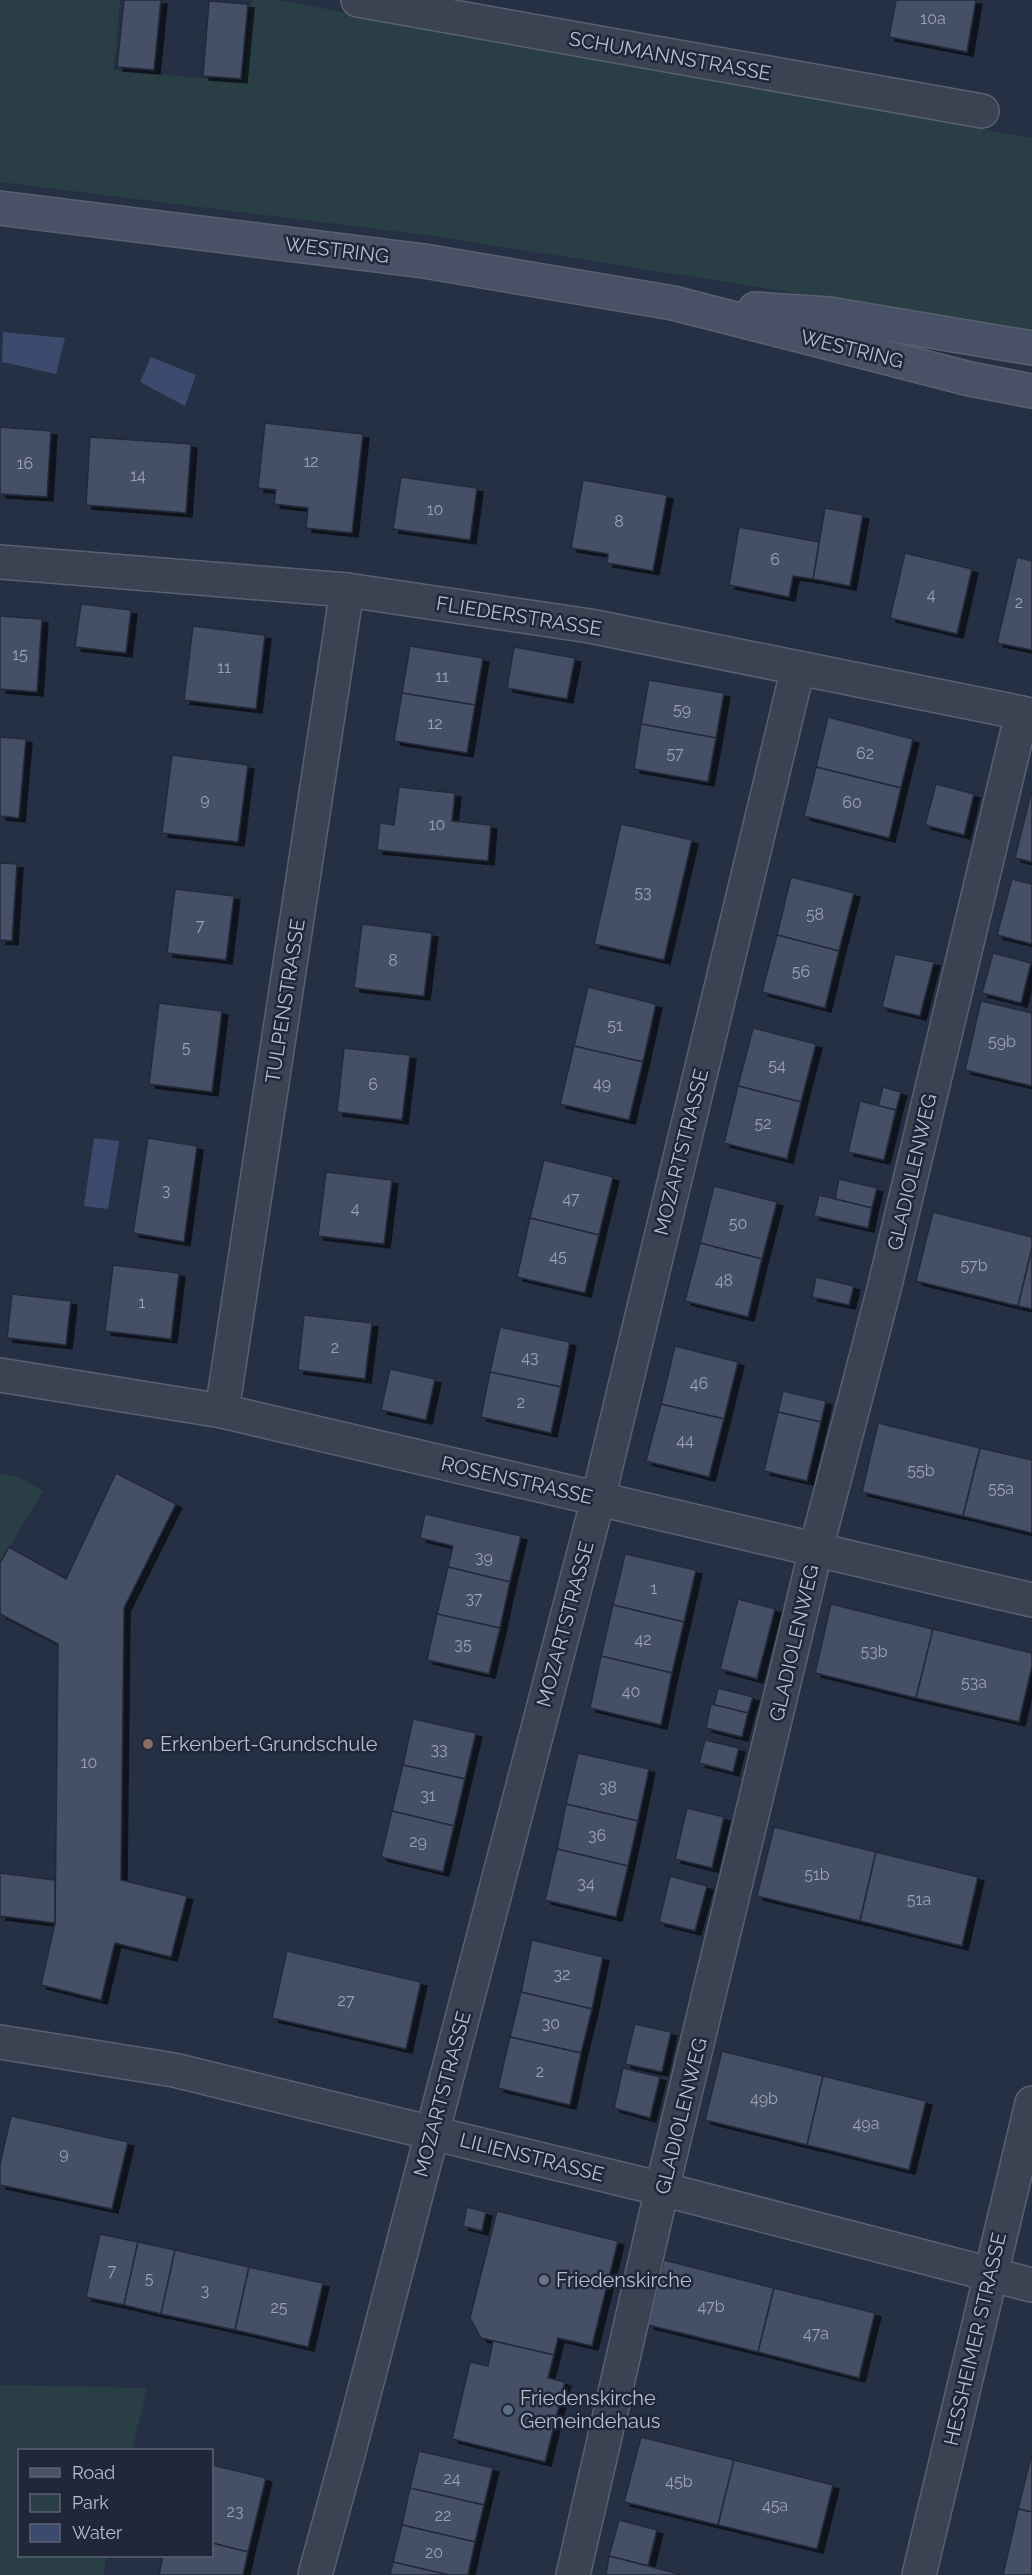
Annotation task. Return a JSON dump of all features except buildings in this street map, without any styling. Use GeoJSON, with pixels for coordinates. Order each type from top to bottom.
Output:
{"type":"FeatureCollection","features":[{"type":"Feature","properties":{"kind":"street","name":"SCHUMANNSTRASSE"},"geometry":{"type":"LineString","coordinates":[[358,0],[982,111]]}},
{"type":"Feature","properties":{"kind":"street","name":"WESTRING"},"geometry":{"type":"LineString","coordinates":[[0,208],[424,261],[673,303],[970,379],[1032,391]]}},
{"type":"Feature","properties":{"kind":"street","name":"WESTRING"},"geometry":{"type":"LineString","coordinates":[[673,303],[829,314],[1032,348]]}},
{"type":"Feature","properties":{"kind":"street","name":"FLIEDERSTRASSE"},"geometry":{"type":"LineString","coordinates":[[0,562],[347,590],[590,626],[1027,714]]}},
{"type":"Feature","properties":{"kind":"street","name":"TULPENSTRASSE"},"geometry":{"type":"LineString","coordinates":[[222,1412],[347,590]]}},
{"type":"Feature","properties":{"kind":"street","name":"MOZARTSTRASSE"},"geometry":{"type":"LineString","coordinates":[[315,2575],[598,1499],[798,668]]}},
{"type":"Feature","properties":{"kind":"street","name":"GLADIOLENWEG"},"geometry":{"type":"LineString","coordinates":[[573,2575],[816,1549],[884,1289],[1027,714]]}},
{"type":"Feature","properties":{"kind":"street","name":"ROSENSTRASSE"},"geometry":{"type":"LineString","coordinates":[[0,1376],[222,1412],[1032,1600]]}},
{"type":"Feature","properties":{"kind":"street","name":"LILIENSTRASSE"},"geometry":{"type":"LineString","coordinates":[[0,2042],[174,2070],[663,2189],[1032,2285]]}},
{"type":"Feature","properties":{"kind":"street","name":"HESSHEIMER STRASSE"},"geometry":{"type":"LineString","coordinates":[[919,2575],[1032,2103]]}},
{"type":"Feature","properties":{"kind":"green space"},"geometry":{"type":"Polygon","coordinates":[[[0,0],[120,0],[114,70],[244,82],[252,0],[277,0],[1032,138],[1032,333],[987,323],[433,236],[0,182],[0,0]]]}},
{"type":"Feature","properties":{"kind":"green space"},"geometry":{"type":"Polygon","coordinates":[[[0,1474],[16,1476],[43,1491],[0,1563],[0,1474]]]}},
{"type":"Feature","properties":{"kind":"green space"},"geometry":{"type":"Polygon","coordinates":[[[0,2385],[147,2388],[132,2449],[18,2449],[18,2557],[107,2557],[103,2575],[0,2575],[0,2385]]]}},
{"type":"Feature","properties":{"kind":"water"},"geometry":{"type":"Polygon","coordinates":[[[3,332],[65,338],[56,374],[2,362],[3,332]]]}},
{"type":"Feature","properties":{"kind":"water"},"geometry":{"type":"Polygon","coordinates":[[[151,357],[196,375],[185,406],[140,382],[151,357]]]}},
{"type":"Feature","properties":{"kind":"water"},"geometry":{"type":"Polygon","coordinates":[[[94,1138],[119,1141],[108,1209],[84,1206],[94,1138]]]}},
{"type":"Feature","properties":{"kind":"place","name":"Erkenbert-Grundschule"},"geometry":{"type":"Point","coordinates":[148,1744]}},
{"type":"Feature","properties":{"kind":"place","name":"Friedenskirche"},"geometry":{"type":"Point","coordinates":[544,2280]}},
{"type":"Feature","properties":{"kind":"place","name":"Friedenskirche Gemeindehaus"},"geometry":{"type":"Point","coordinates":[508,2410]}}]}
